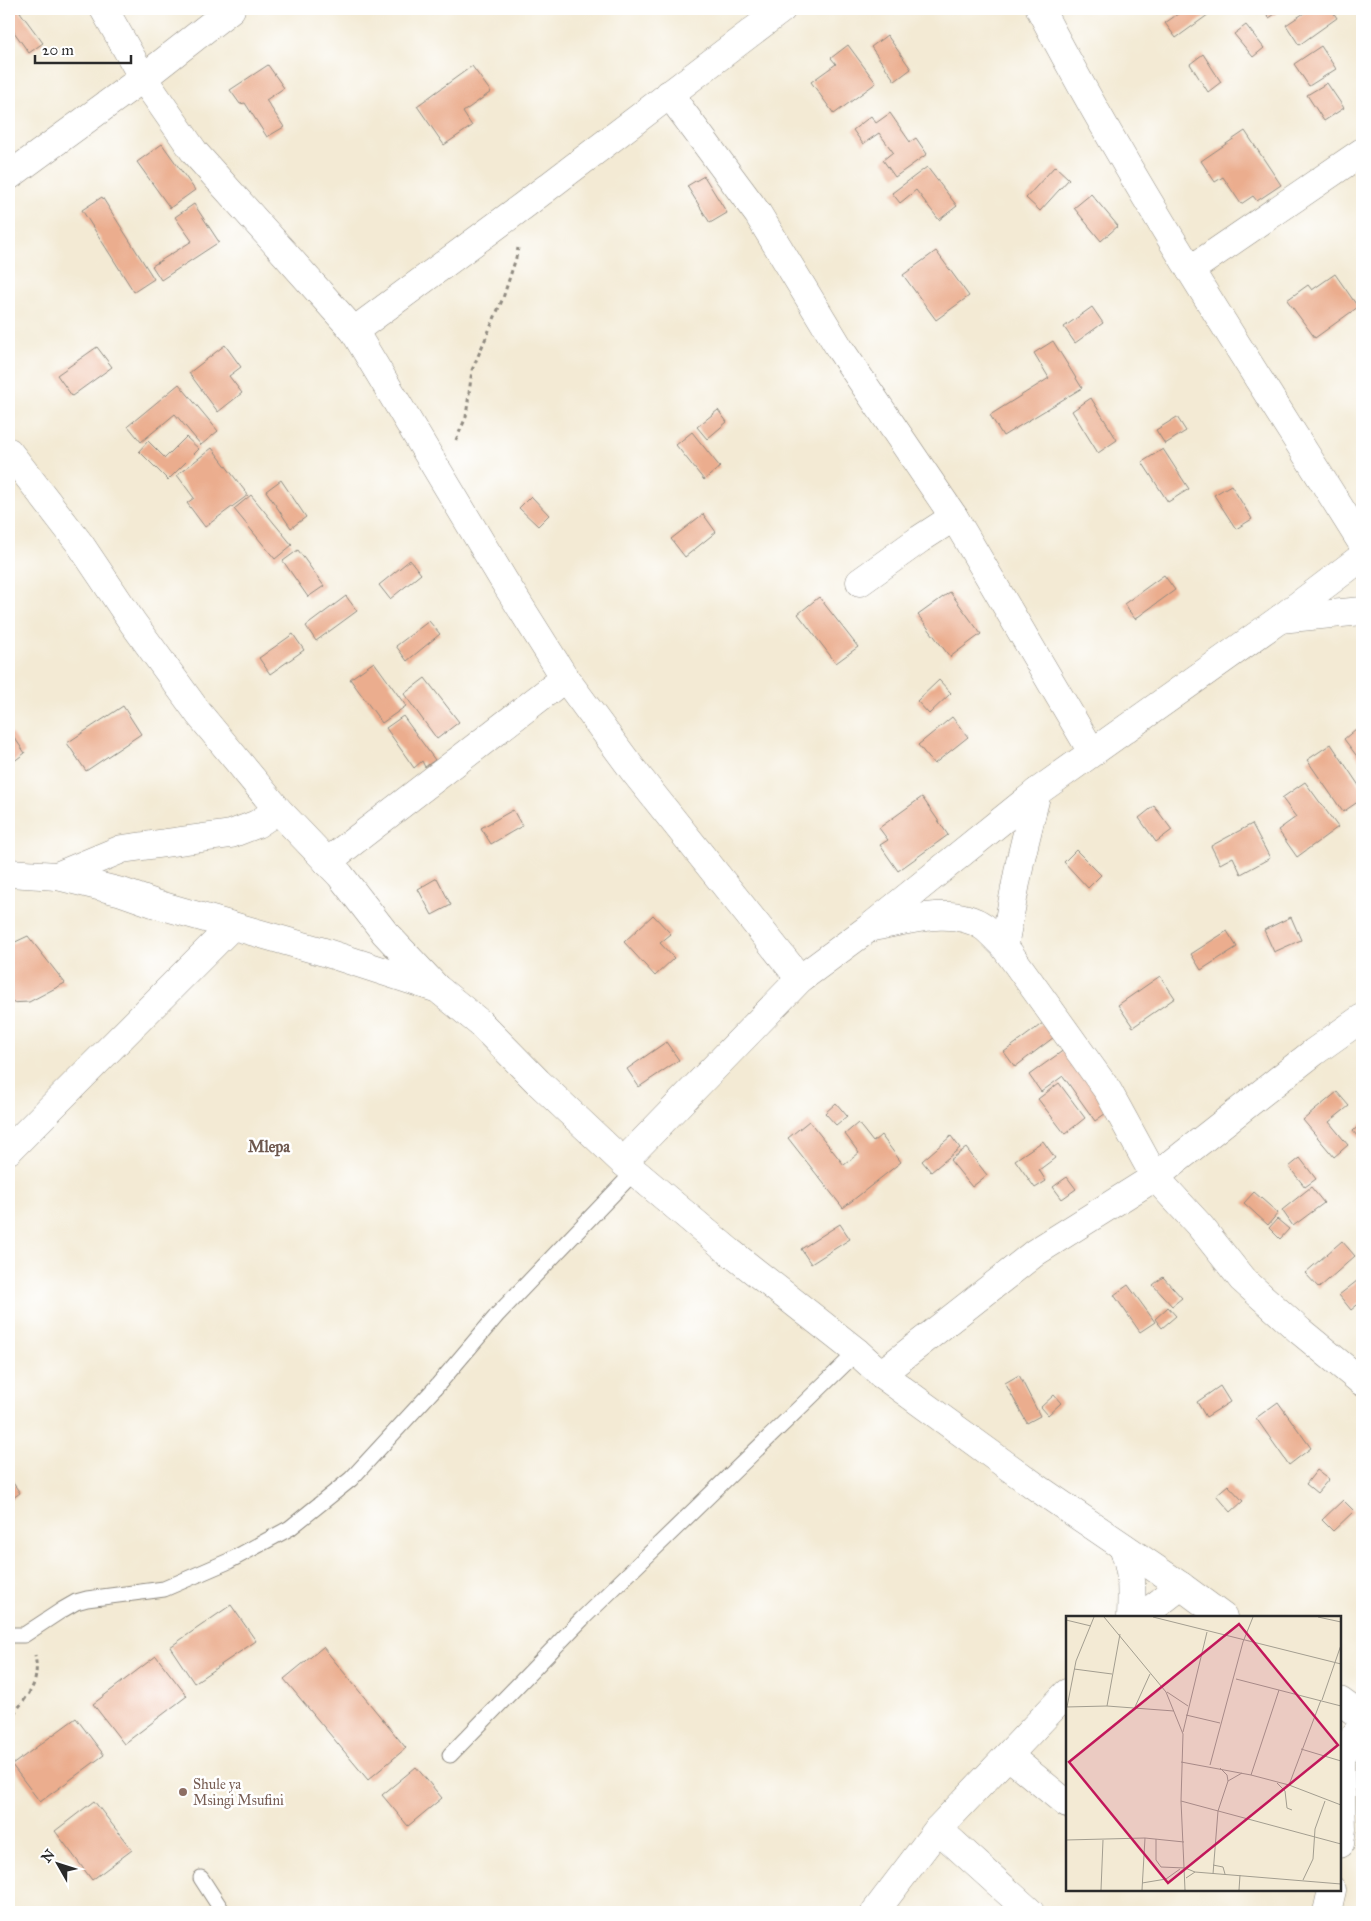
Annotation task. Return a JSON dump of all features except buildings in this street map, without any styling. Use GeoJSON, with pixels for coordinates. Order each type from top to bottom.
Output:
{"type":"FeatureCollection","features":[{"type":"Feature","properties":{"kind":"street"},"geometry":{"type":"LineString","coordinates":[[104,9],[143,78],[196,153],[354,331],[504,581],[566,678],[633,770],[800,979]]}},
{"type":"Feature","properties":{"kind":"street"},"geometry":{"type":"LineString","coordinates":[[9,176],[143,78],[232,9]]}},
{"type":"Feature","properties":{"kind":"street"},"geometry":{"type":"LineString","coordinates":[[354,331],[523,206],[782,9]]}},
{"type":"Feature","properties":{"kind":"street"},"geometry":{"type":"LineString","coordinates":[[1040,9],[1071,67],[1190,270],[1362,543]]}},
{"type":"Feature","properties":{"kind":"street"},"geometry":{"type":"LineString","coordinates":[[669,94],[758,214],[840,349],[954,518],[1092,752]]}},
{"type":"Feature","properties":{"kind":"street"},"geometry":{"type":"LineString","coordinates":[[1190,270],[1362,152]]}},
{"type":"Feature","properties":{"kind":"street"},"geometry":{"type":"LineString","coordinates":[[9,452],[80,544],[133,623],[199,714],[278,810],[327,862],[384,933],[438,989],[480,1023],[538,1082],[629,1166],[730,1252],[857,1352],[881,1374],[1039,1489],[1222,1616]]}},
{"type":"Feature","properties":{"kind":"street"},"geometry":{"type":"LineString","coordinates":[[860,582],[920,538],[954,518]]}},
{"type":"Feature","properties":{"kind":"street"},"geometry":{"type":"LineString","coordinates":[[629,1166],[800,979],[869,928],[1037,792],[1280,619],[1362,557]]}},
{"type":"Feature","properties":{"kind":"street"},"geometry":{"type":"LineString","coordinates":[[1280,619],[1362,611]]}},
{"type":"Feature","properties":{"kind":"street"},"geometry":{"type":"LineString","coordinates":[[327,862],[566,678]]}},
{"type":"Feature","properties":{"kind":"street"},"geometry":{"type":"LineString","coordinates":[[1004,946],[1020,862],[1037,792]]}},
{"type":"Feature","properties":{"kind":"street"},"geometry":{"type":"LineString","coordinates":[[57,876],[122,849],[231,834],[257,824],[278,810]]}},
{"type":"Feature","properties":{"kind":"street"},"geometry":{"type":"LineString","coordinates":[[9,873],[57,876],[122,892],[156,904],[324,952],[438,989]]}},
{"type":"Feature","properties":{"kind":"street"},"geometry":{"type":"LineString","coordinates":[[869,928],[938,916],[964,918],[983,927],[1004,946],[1108,1091],[1155,1177],[1200,1226],[1242,1279],[1300,1331],[1362,1382]]}},
{"type":"Feature","properties":{"kind":"street"},"geometry":{"type":"LineString","coordinates":[[9,1150],[232,926]]}},
{"type":"Feature","properties":{"kind":"street"},"geometry":{"type":"LineString","coordinates":[[881,1374],[1036,1252],[1155,1177],[1314,1052],[1362,1018]]}},
{"type":"Feature","properties":{"kind":"street"},"geometry":{"type":"LineString","coordinates":[[1122,1546],[1128,1558],[1132,1592],[1131,1616]]}},
{"type":"Feature","properties":{"kind":"street"},"geometry":{"type":"LineString","coordinates":[[1142,1616],[1181,1586]]}},
{"type":"Feature","properties":{"kind":"street"},"geometry":{"type":"LineString","coordinates":[[875,1912],[938,1829],[1066,1694]]}},
{"type":"Feature","properties":{"kind":"street"},"geometry":{"type":"LineString","coordinates":[[1341,1703],[1362,1717]]}},
{"type":"Feature","properties":{"kind":"street"},"geometry":{"type":"LineString","coordinates":[[1341,1756],[1362,1724]]}},
{"type":"Feature","properties":{"kind":"street"},"geometry":{"type":"LineString","coordinates":[[1009,1756],[1066,1803]]}},
{"type":"Feature","properties":{"kind":"street"},"geometry":{"type":"LineString","coordinates":[[1341,1793],[1341,1836]]}},
{"type":"Feature","properties":{"kind":"street"},"geometry":{"type":"LineString","coordinates":[[938,1829],[1030,1912]]}},
{"type":"Feature","properties":{"kind":"street"},"geometry":{"type":"LineString","coordinates":[[1327,1912],[1332,1891]]}},
{"type":"Feature","properties":{"kind":"lane"},"geometry":{"type":"LineString","coordinates":[[9,1635],[24,1635],[76,1602],[164,1589],[229,1561],[290,1528],[351,1479],[436,1387],[629,1166]]}},
{"type":"Feature","properties":{"kind":"lane"},"geometry":{"type":"LineString","coordinates":[[450,1755],[582,1619],[857,1352]]}},
{"type":"Feature","properties":{"kind":"lane"},"geometry":{"type":"LineString","coordinates":[[201,1878],[223,1912]]}},
{"type":"Feature","properties":{"kind":"path"},"geometry":{"type":"LineString","coordinates":[[442,476],[466,416],[472,370],[503,298],[516,258],[523,206]]}},
{"type":"Feature","properties":{"kind":"path"},"geometry":{"type":"LineString","coordinates":[[9,1720],[35,1684],[37,1668],[29,1631]]}},
{"type":"Feature","properties":{"kind":"place","name":"Shule ya Msingi Msufini"},"geometry":{"type":"Point","coordinates":[183,1792]}},
{"type":"Feature","properties":{"kind":"district","name":"Mlepa"},"geometry":{"type":"Point","coordinates":[269,1146]}}]}
